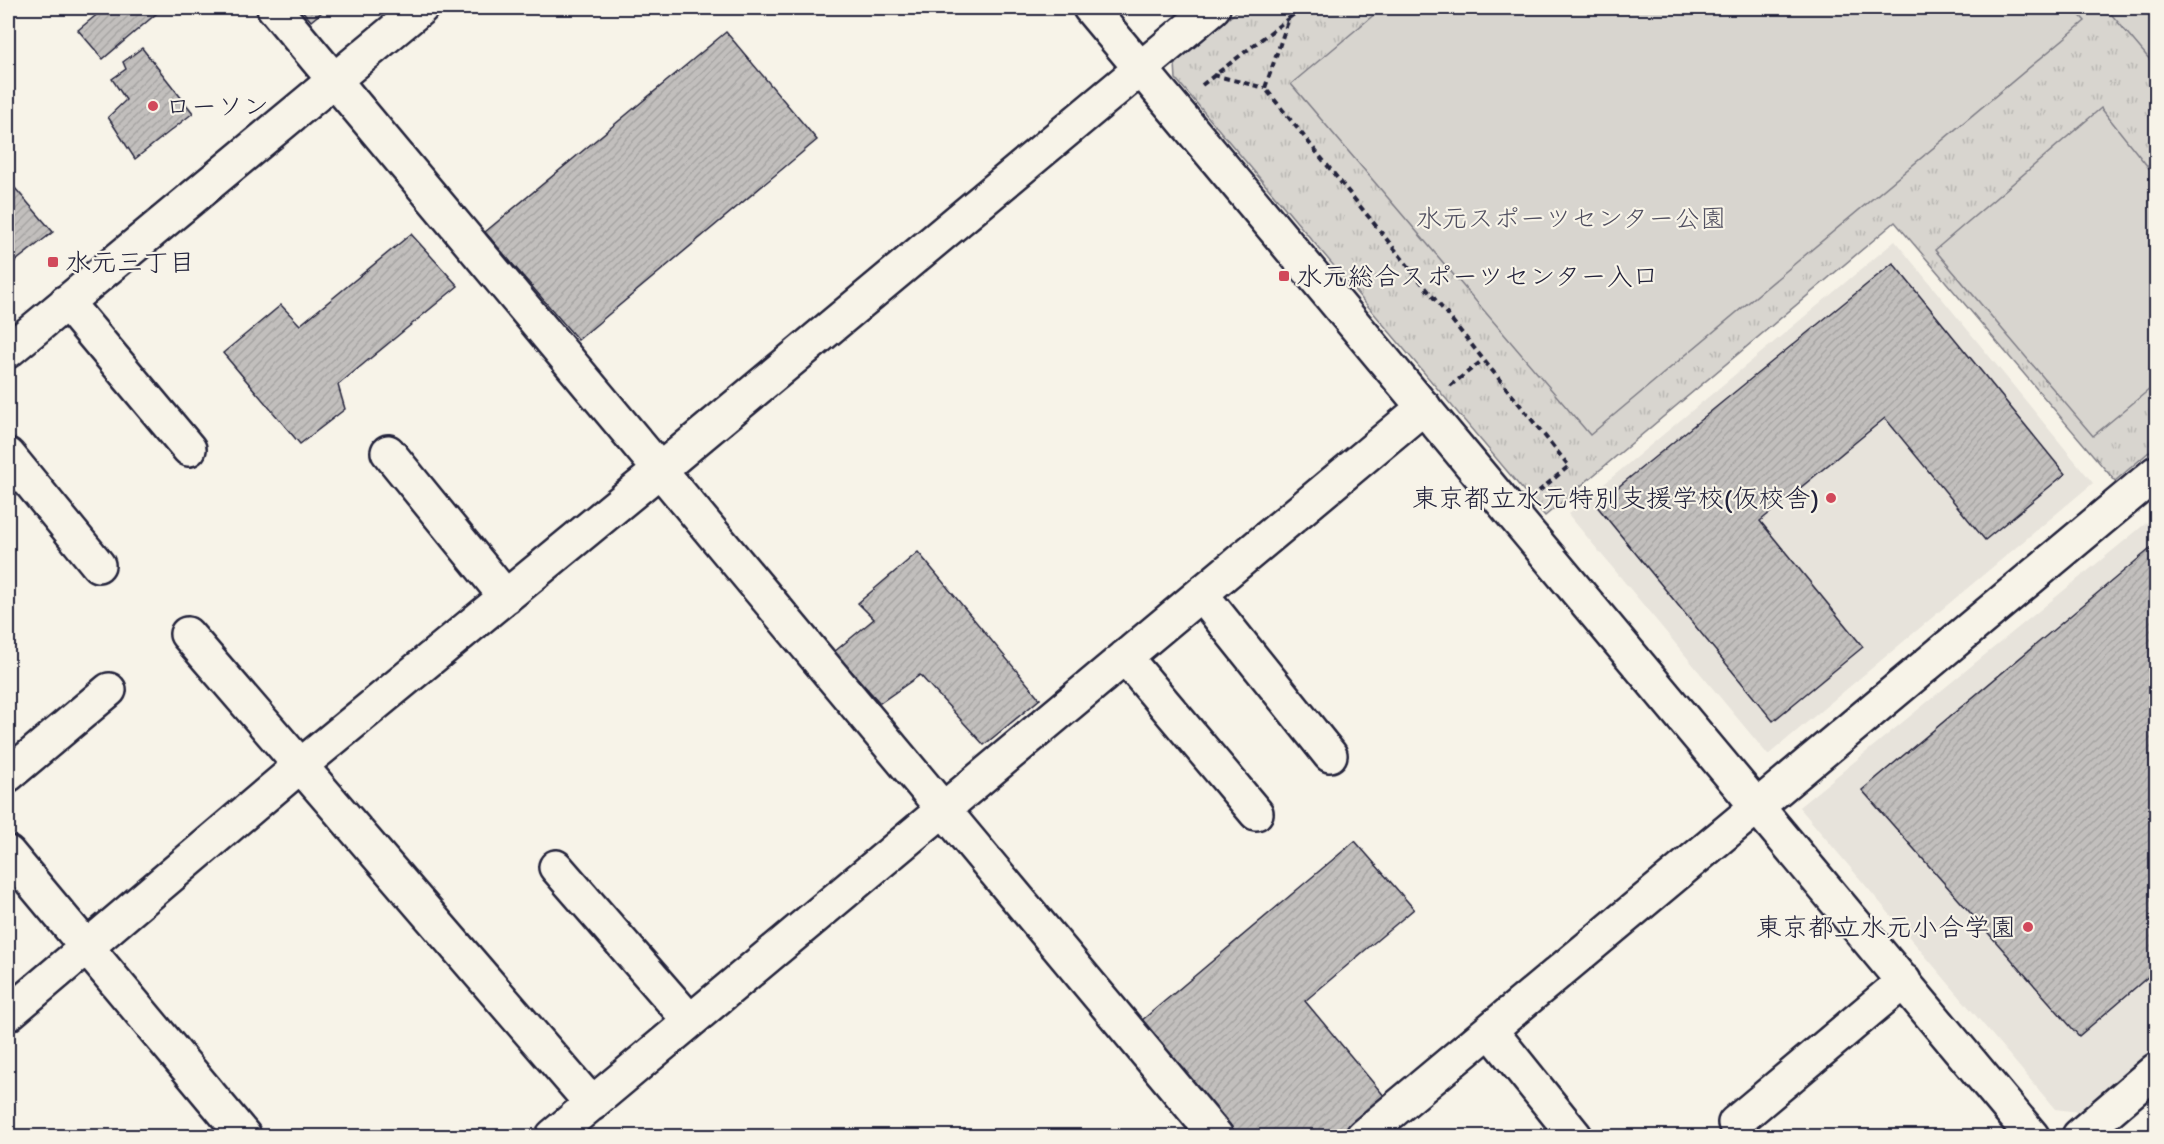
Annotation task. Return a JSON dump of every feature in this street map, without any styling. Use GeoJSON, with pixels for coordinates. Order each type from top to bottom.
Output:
{"type":"FeatureCollection","features":[{"type":"Feature","properties":{"kind":"street"},"geometry":{"type":"LineString","coordinates":[[274,8],[1216,1137]]}},
{"type":"Feature","properties":{"kind":"street"},"geometry":{"type":"LineString","coordinates":[[8,351],[421,8]]}},
{"type":"Feature","properties":{"kind":"street"},"geometry":{"type":"LineString","coordinates":[[1090,8],[2032,1137]]}},
{"type":"Feature","properties":{"kind":"street"},"geometry":{"type":"LineString","coordinates":[[8,1014],[300,766],[1213,8]]}},
{"type":"Feature","properties":{"kind":"street"},"geometry":{"type":"LineString","coordinates":[[66,302],[189,449]]}},
{"type":"Feature","properties":{"kind":"street"},"geometry":{"type":"LineString","coordinates":[[553,1137],[1424,407]]}},
{"type":"Feature","properties":{"kind":"street"},"geometry":{"type":"LineString","coordinates":[[388,452],[506,597]]}},
{"type":"Feature","properties":{"kind":"street"},"geometry":{"type":"LineString","coordinates":[[8,455],[98,565]]}},
{"type":"Feature","properties":{"kind":"street"},"geometry":{"type":"LineString","coordinates":[[1363,1137],[2157,473]]}},
{"type":"Feature","properties":{"kind":"street"},"geometry":{"type":"LineString","coordinates":[[1201,594],[1330,755]]}},
{"type":"Feature","properties":{"kind":"street"},"geometry":{"type":"LineString","coordinates":[[188,634],[592,1104]]}},
{"type":"Feature","properties":{"kind":"street"},"geometry":{"type":"LineString","coordinates":[[1125,657],[1256,813]]}},
{"type":"Feature","properties":{"kind":"street"},"geometry":{"type":"LineString","coordinates":[[8,775],[109,690]]}},
{"type":"Feature","properties":{"kind":"street"},"geometry":{"type":"LineString","coordinates":[[8,853],[244,1137]]}},
{"type":"Feature","properties":{"kind":"street"},"geometry":{"type":"LineString","coordinates":[[556,867],[690,1021]]}},
{"type":"Feature","properties":{"kind":"street"},"geometry":{"type":"LineString","coordinates":[[1735,1123],[1904,981]]}},
{"type":"Feature","properties":{"kind":"street"},"geometry":{"type":"LineString","coordinates":[[1490,1030],[1575,1137]]}},
{"type":"Feature","properties":{"kind":"street"},"geometry":{"type":"LineString","coordinates":[[2079,1137],[2157,1070]]}},
{"type":"Feature","properties":{"kind":"path"},"geometry":{"type":"LineString","coordinates":[[1174,108],[1213,75],[1302,8]]}},
{"type":"Feature","properties":{"kind":"path"},"geometry":{"type":"LineString","coordinates":[[1264,88],[1289,18]]}},
{"type":"Feature","properties":{"kind":"path"},"geometry":{"type":"LineString","coordinates":[[1213,75],[1264,88],[1569,466],[1513,513]]}},
{"type":"Feature","properties":{"kind":"shaded area","name":"東京都立水元特別支援学校(仮校舎)"},"geometry":{"type":"Polygon","coordinates":[[[1895,241],[2093,483],[1768,755],[1568,514],[1895,241]]]}},
{"type":"Feature","properties":{"kind":"shaded area","name":"東京都立水元小合学園"},"geometry":{"type":"Polygon","coordinates":[[[2156,515],[2156,1047],[2079,1112],[2055,1109],[1799,807],[2156,515]]]}},
{"type":"Feature","properties":{"kind":"green space","name":"水元スポーツセンター公園"},"geometry":{"type":"Polygon","coordinates":[[[1241,8],[2156,8],[2156,446],[2115,481],[1895,222],[1545,516],[1176,79],[1175,63],[1241,8]]]}},
{"type":"Feature","properties":{"kind":"green space"},"geometry":{"type":"Polygon","coordinates":[[[1382,8],[2073,8],[2085,21],[1590,435],[1291,84],[1382,8]]]}},
{"type":"Feature","properties":{"kind":"green space"},"geometry":{"type":"Polygon","coordinates":[[[2106,8],[2156,8],[2156,67],[2106,8]]]}},
{"type":"Feature","properties":{"kind":"green space"},"geometry":{"type":"Polygon","coordinates":[[[2101,108],[2156,177],[2156,384],[2093,436],[1935,250],[2101,108]]]}},
{"type":"Feature","properties":{"kind":"building"},"geometry":{"type":"Polygon","coordinates":[[[105,8],[163,8],[103,59],[78,30],[105,8]]]}},
{"type":"Feature","properties":{"kind":"building"},"geometry":{"type":"Polygon","coordinates":[[[300,8],[327,8],[311,21],[300,8]]]}},
{"type":"Feature","properties":{"kind":"building"},"geometry":{"type":"Polygon","coordinates":[[[726,32],[817,140],[578,340],[485,232],[726,32]]]}},
{"type":"Feature","properties":{"kind":"building","name":"ローソン"},"geometry":{"type":"Polygon","coordinates":[[[142,48],[193,113],[135,159],[108,117],[126,100],[112,79],[126,69],[123,62],[142,48]]]}},
{"type":"Feature","properties":{"kind":"building"},"geometry":{"type":"Polygon","coordinates":[[[8,180],[53,232],[8,267],[8,180]]]}},
{"type":"Feature","properties":{"kind":"building"},"geometry":{"type":"Polygon","coordinates":[[[411,234],[458,286],[338,385],[345,409],[300,444],[223,353],[281,305],[300,325],[411,234]]]}},
{"type":"Feature","properties":{"kind":"building"},"geometry":{"type":"Polygon","coordinates":[[[1893,263],[2065,474],[1985,540],[1885,418],[1760,521],[1863,647],[1773,721],[1596,505],[1893,263]]]}},
{"type":"Feature","properties":{"kind":"building","name":"東京都立水元小合学園"},"geometry":{"type":"Polygon","coordinates":[[[2156,544],[2156,970],[2079,1036],[1862,790],[2156,544]]]}},
{"type":"Feature","properties":{"kind":"building"},"geometry":{"type":"Polygon","coordinates":[[[918,552],[1040,699],[984,745],[920,675],[880,703],[834,652],[874,619],[858,603],[918,552]]]}},
{"type":"Feature","properties":{"kind":"building"},"geometry":{"type":"Polygon","coordinates":[[[1355,841],[1414,909],[1305,1001],[1385,1097],[1337,1136],[1239,1136],[1141,1021],[1355,841]]]}},
{"type":"Feature","properties":{"kind":"place","name":"ローソン"},"geometry":{"type":"Point","coordinates":[153,106]}},
{"type":"Feature","properties":{"kind":"place","name":"水元三丁目"},"geometry":{"type":"Point","coordinates":[53,262]}},
{"type":"Feature","properties":{"kind":"place","name":"水元総合スポーツセンター入口"},"geometry":{"type":"Point","coordinates":[1284,276]}},
{"type":"Feature","properties":{"kind":"place","name":"東京都立水元特別支援学校(仮校舎)"},"geometry":{"type":"Point","coordinates":[1831,498]}},
{"type":"Feature","properties":{"kind":"place","name":"東京都立水元小合学園"},"geometry":{"type":"Point","coordinates":[2028,927]}}]}
